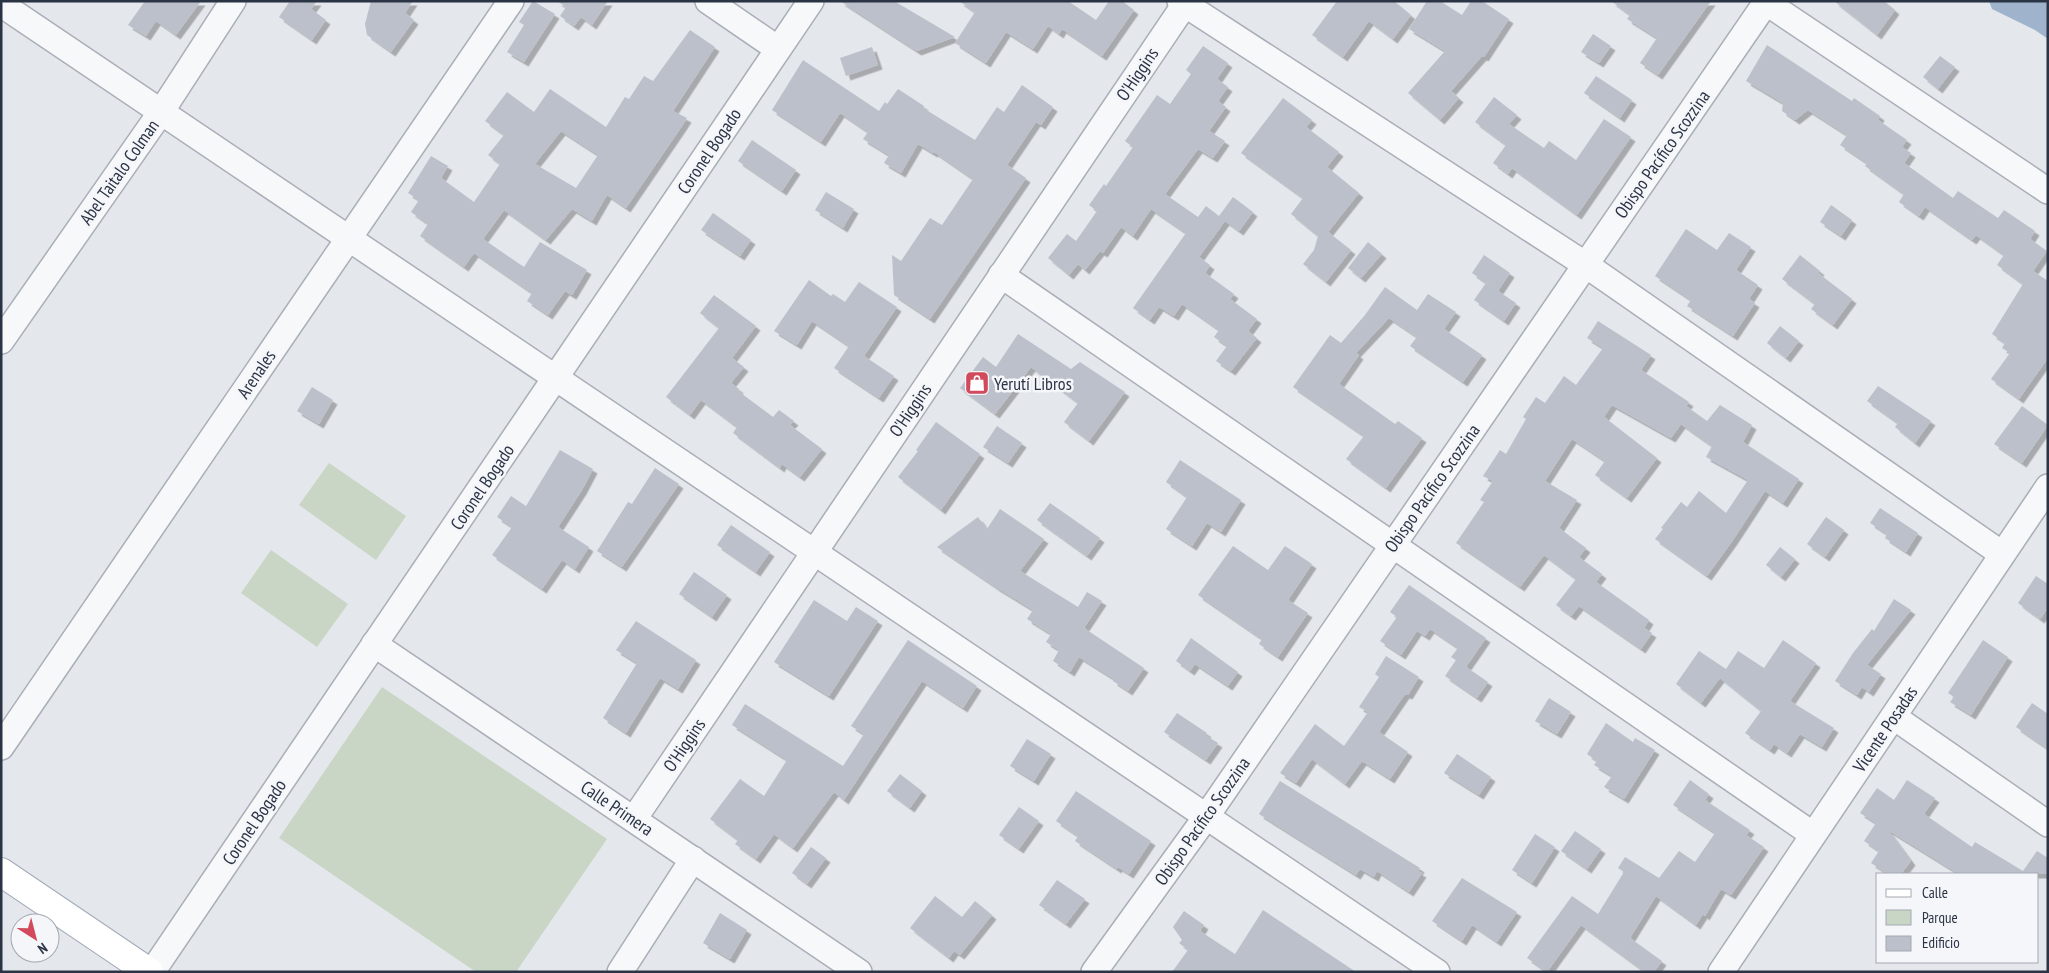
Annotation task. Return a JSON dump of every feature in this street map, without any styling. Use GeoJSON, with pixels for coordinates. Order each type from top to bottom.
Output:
{"type":"FeatureCollection","features":[{"type":"Feature","properties":{"kind":"main road"},"geometry":{"type":"LineString","coordinates":[[1,872],[151,972]]}},
{"type":"Feature","properties":{"kind":"street","name":"Abel Taitalo Colman"},"geometry":{"type":"LineString","coordinates":[[1,341],[161,112],[233,1]]}},
{"type":"Feature","properties":{"kind":"street","name":"Arenales"},"geometry":{"type":"LineString","coordinates":[[1,747],[511,1]]}},
{"type":"Feature","properties":{"kind":"street"},"geometry":{"type":"LineString","coordinates":[[708,1],[778,49]]}},
{"type":"Feature","properties":{"kind":"street","name":"Coronel Bogado"},"geometry":{"type":"LineString","coordinates":[[151,972],[811,1]]}},
{"type":"Feature","properties":{"kind":"street"},"geometry":{"type":"LineString","coordinates":[[1184,2],[1586,265],[2002,554]]}},
{"type":"Feature","properties":{"kind":"street","name":"O'Higgins"},"geometry":{"type":"LineString","coordinates":[[634,819],[1184,2]]}},
{"type":"Feature","properties":{"kind":"street"},"geometry":{"type":"LineString","coordinates":[[1765,2],[2048,190]]}},
{"type":"Feature","properties":{"kind":"street","name":"Obispo Pacífico Scozzina"},"geometry":{"type":"LineString","coordinates":[[1094,972],[1206,817],[1765,2]]}},
{"type":"Feature","properties":{"kind":"street"},"geometry":{"type":"LineString","coordinates":[[1,4],[1437,972]]}},
{"type":"Feature","properties":{"kind":"street"},"geometry":{"type":"LineString","coordinates":[[1001,275],[1812,834]]}},
{"type":"Feature","properties":{"kind":"street","name":"Vicente Posadas"},"geometry":{"type":"LineString","coordinates":[[1721,972],[1812,834],[1894,717],[2048,487]]}},
{"type":"Feature","properties":{"kind":"street","name":"Calle Primera"},"geometry":{"type":"LineString","coordinates":[[374,644],[859,972]]}},
{"type":"Feature","properties":{"kind":"street"},"geometry":{"type":"LineString","coordinates":[[1894,717],[2048,824]]}},
{"type":"Feature","properties":{"kind":"street"},"geometry":{"type":"LineString","coordinates":[[620,972],[693,860]]}},
{"type":"Feature","properties":{"kind":"green space"},"geometry":{"type":"Polygon","coordinates":[[[329,463],[406,516],[376,560],[299,505],[329,463]]]}},
{"type":"Feature","properties":{"kind":"green space"},"geometry":{"type":"Polygon","coordinates":[[[271,550],[348,604],[317,647],[241,593],[271,550]]]}},
{"type":"Feature","properties":{"kind":"green space"},"geometry":{"type":"Polygon","coordinates":[[[382,687],[607,839],[516,972],[476,972],[279,838],[382,687]]]}},
{"type":"Feature","properties":{"kind":"water"},"geometry":{"type":"Polygon","coordinates":[[[1989,1],[2048,1],[2048,39],[2035,30],[1992,9],[1989,1]]]}},
{"type":"Feature","properties":{"kind":"building"},"geometry":{"type":"Polygon","coordinates":[[[145,1],[201,1],[176,35],[156,21],[146,36],[128,25],[145,1]]]}},
{"type":"Feature","properties":{"kind":"building"},"geometry":{"type":"Polygon","coordinates":[[[290,1],[317,1],[311,9],[326,20],[312,40],[279,17],[290,1]]]}},
{"type":"Feature","properties":{"kind":"building"},"geometry":{"type":"Polygon","coordinates":[[[371,1],[413,1],[405,13],[414,20],[391,52],[367,35],[365,24],[371,1]]]}},
{"type":"Feature","properties":{"kind":"building"},"geometry":{"type":"Polygon","coordinates":[[[533,1],[555,14],[524,62],[507,52],[524,25],[519,22],[533,1]]]}},
{"type":"Feature","properties":{"kind":"building"},"geometry":{"type":"Polygon","coordinates":[[[557,1],[608,1],[592,25],[581,17],[574,26],[560,16],[566,7],[557,1]]]}},
{"type":"Feature","properties":{"kind":"building"},"geometry":{"type":"Polygon","coordinates":[[[840,1],[894,1],[955,37],[917,51],[840,1]]]}},
{"type":"Feature","properties":{"kind":"building"},"geometry":{"type":"Polygon","coordinates":[[[959,1],[1068,1],[1096,20],[1109,1],[1122,1],[1134,10],[1102,56],[1062,29],[1059,34],[1048,26],[1033,49],[1006,32],[986,63],[955,43],[975,12],[959,1]]]}},
{"type":"Feature","properties":{"kind":"building"},"geometry":{"type":"Polygon","coordinates":[[[1337,1],[1394,1],[1411,15],[1393,39],[1369,21],[1343,57],[1312,35],[1337,1]]]}},
{"type":"Feature","properties":{"kind":"building"},"geometry":{"type":"Polygon","coordinates":[[[1427,1],[1440,1],[1462,15],[1471,1],[1482,1],[1509,19],[1484,57],[1482,56],[1451,91],[1459,98],[1440,120],[1408,93],[1445,51],[1409,29],[1427,1]]]}},
{"type":"Feature","properties":{"kind":"building"},"geometry":{"type":"Polygon","coordinates":[[[1611,1],[1711,1],[1658,75],[1640,63],[1657,38],[1627,19],[1630,15],[1611,1]]]}},
{"type":"Feature","properties":{"kind":"building"},"geometry":{"type":"Polygon","coordinates":[[[1834,1],[1884,1],[1895,10],[1877,35],[1834,1]]]}},
{"type":"Feature","properties":{"kind":"building"},"geometry":{"type":"Polygon","coordinates":[[[690,30],[715,47],[673,111],[687,118],[626,208],[607,195],[592,221],[572,209],[546,240],[504,210],[483,239],[524,267],[540,242],[587,270],[572,295],[565,291],[548,315],[527,301],[532,293],[474,253],[464,267],[420,236],[428,224],[411,212],[419,200],[408,193],[431,156],[448,166],[441,178],[474,202],[500,164],[488,155],[504,135],[485,121],[507,92],[534,112],[550,89],[606,127],[625,97],[629,99],[644,76],[653,81],[690,30]],[[561,131],[535,164],[576,188],[598,155],[561,131]]]}},
{"type":"Feature","properties":{"kind":"building"},"geometry":{"type":"Polygon","coordinates":[[[1593,34],[1611,46],[1599,63],[1581,52],[1593,34]]]}},
{"type":"Feature","properties":{"kind":"building"},"geometry":{"type":"Polygon","coordinates":[[[1767,45],[1852,101],[1854,98],[1880,116],[1878,120],[1907,140],[1902,147],[1911,153],[1904,163],[1953,198],[1958,191],[1998,218],[2004,210],[2035,231],[2030,239],[2047,251],[2033,271],[2048,281],[2048,358],[2019,399],[1991,379],[2010,353],[2002,348],[2005,343],[1992,334],[2023,284],[1997,265],[2004,255],[1976,235],[1972,240],[1925,207],[1919,216],[1899,202],[1904,194],[1865,166],[1867,163],[1840,145],[1847,135],[1808,110],[1795,120],[1782,111],[1783,103],[1746,81],[1767,45]]]}},
{"type":"Feature","properties":{"kind":"building"},"geometry":{"type":"Polygon","coordinates":[[[1203,46],[1228,63],[1217,79],[1228,87],[1218,101],[1226,107],[1209,131],[1225,141],[1213,158],[1198,149],[1165,194],[1198,217],[1206,206],[1219,216],[1233,197],[1253,212],[1239,231],[1225,221],[1199,257],[1210,265],[1205,273],[1234,294],[1230,299],[1257,319],[1248,331],[1257,338],[1231,371],[1216,361],[1227,346],[1214,337],[1219,330],[1182,304],[1174,316],[1159,307],[1150,320],[1133,308],[1186,233],[1151,209],[1133,236],[1121,227],[1103,253],[1100,251],[1085,270],[1078,264],[1069,275],[1048,258],[1067,234],[1076,241],[1097,211],[1089,205],[1104,184],[1106,186],[1133,147],[1125,141],[1157,95],[1170,104],[1191,74],[1186,70],[1203,46]]]}},
{"type":"Feature","properties":{"kind":"building"},"geometry":{"type":"Polygon","coordinates":[[[872,47],[878,65],[846,76],[840,58],[872,47]]]}},
{"type":"Feature","properties":{"kind":"building"},"geometry":{"type":"Polygon","coordinates":[[[1940,56],[1955,67],[1938,89],[1923,77],[1940,56]]]}},
{"type":"Feature","properties":{"kind":"building"},"geometry":{"type":"Polygon","coordinates":[[[803,60],[879,111],[898,89],[924,106],[923,108],[975,140],[997,107],[1004,112],[1022,85],[1053,107],[1041,125],[1036,122],[1007,165],[1026,178],[930,319],[894,295],[892,255],[901,261],[930,218],[942,225],[973,179],[934,152],[918,144],[901,173],[884,163],[889,155],[863,139],[868,132],[840,113],[821,142],[772,110],[803,60]]]}},
{"type":"Feature","properties":{"kind":"building"},"geometry":{"type":"Polygon","coordinates":[[[1596,76],[1632,100],[1620,118],[1584,93],[1596,76]]]}},
{"type":"Feature","properties":{"kind":"building"},"geometry":{"type":"Polygon","coordinates":[[[1494,97],[1517,115],[1509,124],[1544,148],[1549,141],[1576,160],[1604,119],[1631,137],[1577,215],[1512,168],[1508,174],[1493,163],[1506,145],[1475,122],[1494,97]]]}},
{"type":"Feature","properties":{"kind":"building"},"geometry":{"type":"Polygon","coordinates":[[[1283,98],[1312,120],[1306,127],[1339,152],[1327,167],[1359,193],[1328,232],[1351,250],[1326,282],[1303,264],[1314,250],[1318,236],[1291,214],[1303,198],[1241,153],[1283,98]]]}},
{"type":"Feature","properties":{"kind":"building"},"geometry":{"type":"Polygon","coordinates":[[[752,140],[796,170],[782,191],[738,161],[752,140]]]}},
{"type":"Feature","properties":{"kind":"building"},"geometry":{"type":"Polygon","coordinates":[[[826,192],[854,209],[843,228],[815,210],[826,192]]]}},
{"type":"Feature","properties":{"kind":"building"},"geometry":{"type":"Polygon","coordinates":[[[1831,205],[1852,220],[1841,236],[1820,222],[1831,205]]]}},
{"type":"Feature","properties":{"kind":"building"},"geometry":{"type":"Polygon","coordinates":[[[713,213],[751,240],[740,256],[701,230],[713,213]]]}},
{"type":"Feature","properties":{"kind":"building"},"geometry":{"type":"Polygon","coordinates":[[[1686,229],[1717,250],[1729,233],[1751,247],[1736,270],[1758,285],[1749,299],[1755,303],[1733,336],[1687,306],[1691,300],[1655,276],[1686,229]]]}},
{"type":"Feature","properties":{"kind":"building"},"geometry":{"type":"Polygon","coordinates":[[[1368,242],[1382,254],[1361,278],[1348,268],[1368,242]]]}},
{"type":"Feature","properties":{"kind":"building"},"geometry":{"type":"Polygon","coordinates":[[[1484,255],[1510,273],[1498,291],[1472,273],[1484,255]]]}},
{"type":"Feature","properties":{"kind":"building"},"geometry":{"type":"Polygon","coordinates":[[[1800,255],[1820,271],[1818,273],[1852,299],[1833,325],[1811,309],[1815,304],[1782,279],[1800,255]]]}},
{"type":"Feature","properties":{"kind":"building"},"geometry":{"type":"Polygon","coordinates":[[[809,280],[831,296],[833,294],[845,302],[859,282],[897,307],[864,356],[894,376],[879,398],[834,368],[849,346],[812,321],[797,345],[774,331],[809,280]]]}},
{"type":"Feature","properties":{"kind":"building"},"geometry":{"type":"Polygon","coordinates":[[[1486,283],[1516,303],[1504,321],[1474,300],[1486,283]]]}},
{"type":"Feature","properties":{"kind":"building"},"geometry":{"type":"Polygon","coordinates":[[[1385,287],[1417,310],[1428,294],[1456,312],[1444,329],[1482,355],[1463,382],[1410,346],[1417,337],[1389,318],[1356,353],[1359,355],[1339,384],[1395,424],[1398,421],[1422,438],[1386,488],[1346,459],[1364,436],[1293,387],[1330,335],[1341,343],[1365,315],[1385,287]]]}},
{"type":"Feature","properties":{"kind":"building"},"geometry":{"type":"Polygon","coordinates":[[[714,295],[756,326],[732,358],[744,367],[731,383],[739,389],[738,391],[773,417],[779,410],[794,421],[790,425],[822,449],[800,477],[782,464],[780,468],[733,433],[737,427],[701,400],[690,415],[666,397],[719,328],[700,313],[714,295]]]}},
{"type":"Feature","properties":{"kind":"building"},"geometry":{"type":"Polygon","coordinates":[[[1598,321],[1651,355],[1641,370],[1689,402],[1686,406],[1707,421],[1720,405],[1752,425],[1743,442],[1799,479],[1783,503],[1765,491],[1707,576],[1655,539],[1681,502],[1687,507],[1699,491],[1726,513],[1748,480],[1706,457],[1712,446],[1681,424],[1671,438],[1612,405],[1604,417],[1657,458],[1627,498],[1595,475],[1605,461],[1572,439],[1545,481],[1577,500],[1559,528],[1586,548],[1579,557],[1602,574],[1596,582],[1649,620],[1644,628],[1652,633],[1641,649],[1579,606],[1571,616],[1556,605],[1576,579],[1544,555],[1520,587],[1456,543],[1484,502],[1480,500],[1493,481],[1483,476],[1500,450],[1506,454],[1526,419],[1523,417],[1536,397],[1545,403],[1564,376],[1576,385],[1603,348],[1587,338],[1598,321]]]}},
{"type":"Feature","properties":{"kind":"building"},"geometry":{"type":"Polygon","coordinates":[[[1780,326],[1799,341],[1786,358],[1767,343],[1780,326]]]}},
{"type":"Feature","properties":{"kind":"building"},"geometry":{"type":"Polygon","coordinates":[[[1018,334],[1071,369],[1080,362],[1125,392],[1089,441],[1064,422],[1078,403],[1031,367],[995,414],[960,388],[983,357],[996,367],[1018,334]]]}},
{"type":"Feature","properties":{"kind":"building"},"geometry":{"type":"Polygon","coordinates":[[[1878,386],[1931,421],[1915,443],[1895,427],[1898,423],[1867,401],[1878,386]]]}},
{"type":"Feature","properties":{"kind":"building"},"geometry":{"type":"Polygon","coordinates":[[[312,387],[333,400],[319,424],[297,411],[312,387]]]}},
{"type":"Feature","properties":{"kind":"building"},"geometry":{"type":"Polygon","coordinates":[[[2022,406],[2048,425],[2022,463],[1994,444],[2022,406]]]}},
{"type":"Feature","properties":{"kind":"building"},"geometry":{"type":"Polygon","coordinates":[[[936,422],[980,454],[941,510],[898,477],[918,451],[916,450],[936,422]]]}},
{"type":"Feature","properties":{"kind":"building"},"geometry":{"type":"Polygon","coordinates":[[[997,426],[1022,443],[1008,463],[983,447],[997,426]]]}},
{"type":"Feature","properties":{"kind":"building"},"geometry":{"type":"Polygon","coordinates":[[[560,450],[593,469],[558,527],[589,547],[575,569],[562,560],[542,589],[492,555],[512,527],[497,517],[511,496],[526,506],[560,450]]]}},
{"type":"Feature","properties":{"kind":"building"},"geometry":{"type":"Polygon","coordinates":[[[1180,460],[1241,500],[1221,532],[1207,523],[1192,546],[1166,529],[1187,497],[1166,482],[1180,460]]]}},
{"type":"Feature","properties":{"kind":"building"},"geometry":{"type":"Polygon","coordinates":[[[655,468],[679,484],[622,567],[597,551],[628,502],[632,504],[655,468]]]}},
{"type":"Feature","properties":{"kind":"building"},"geometry":{"type":"Polygon","coordinates":[[[1050,503],[1100,538],[1087,556],[1037,520],[1050,503]]]}},
{"type":"Feature","properties":{"kind":"building"},"geometry":{"type":"Polygon","coordinates":[[[1880,508],[1918,533],[1906,552],[1885,538],[1887,534],[1870,523],[1880,508]]]}},
{"type":"Feature","properties":{"kind":"building"},"geometry":{"type":"Polygon","coordinates":[[[1000,509],[1044,539],[1020,571],[1078,607],[1087,592],[1102,601],[1084,628],[1144,668],[1128,691],[1113,681],[1114,679],[1079,657],[1070,672],[1053,661],[1059,650],[1046,642],[1051,634],[1027,619],[1033,610],[937,547],[978,517],[987,529],[1000,509]]]}},
{"type":"Feature","properties":{"kind":"building"},"geometry":{"type":"Polygon","coordinates":[[[1826,517],[1844,530],[1825,557],[1807,544],[1826,517]]]}},
{"type":"Feature","properties":{"kind":"building"},"geometry":{"type":"Polygon","coordinates":[[[731,525],[770,552],[756,572],[717,545],[731,525]]]}},
{"type":"Feature","properties":{"kind":"building"},"geometry":{"type":"Polygon","coordinates":[[[1233,546],[1268,570],[1285,546],[1312,564],[1288,600],[1308,613],[1278,657],[1259,644],[1262,639],[1198,595],[1233,546]]]}},
{"type":"Feature","properties":{"kind":"building"},"geometry":{"type":"Polygon","coordinates":[[[1780,547],[1795,559],[1781,577],[1766,565],[1780,547]]]}},
{"type":"Feature","properties":{"kind":"building"},"geometry":{"type":"Polygon","coordinates":[[[694,572],[727,595],[712,617],[679,594],[694,572]]]}},
{"type":"Feature","properties":{"kind":"building"},"geometry":{"type":"Polygon","coordinates":[[[2036,576],[2048,584],[2048,608],[2040,619],[2018,603],[2036,576]]]}},
{"type":"Feature","properties":{"kind":"building"},"geometry":{"type":"Polygon","coordinates":[[[1409,585],[1486,638],[1466,667],[1451,657],[1458,648],[1430,629],[1425,636],[1417,631],[1401,655],[1380,641],[1397,617],[1390,612],[1409,585]]]}},
{"type":"Feature","properties":{"kind":"building"},"geometry":{"type":"Polygon","coordinates":[[[1894,599],[1911,610],[1867,665],[1881,674],[1869,692],[1862,687],[1857,695],[1835,681],[1853,653],[1872,629],[1874,631],[1894,599]]]}},
{"type":"Feature","properties":{"kind":"building"},"geometry":{"type":"Polygon","coordinates":[[[814,600],[847,621],[856,607],[878,621],[829,696],[774,662],[814,600]]]}},
{"type":"Feature","properties":{"kind":"building"},"geometry":{"type":"Polygon","coordinates":[[[636,621],[696,660],[678,689],[660,678],[626,733],[603,718],[637,663],[616,650],[636,621]]]}},
{"type":"Feature","properties":{"kind":"building"},"geometry":{"type":"Polygon","coordinates":[[[1191,638],[1238,672],[1228,686],[1195,664],[1190,671],[1176,661],[1191,638]]]}},
{"type":"Feature","properties":{"kind":"building"},"geometry":{"type":"Polygon","coordinates":[[[908,640],[977,686],[963,708],[922,681],[844,800],[834,792],[793,848],[774,834],[756,859],[735,844],[738,840],[710,819],[740,779],[764,796],[787,760],[732,725],[745,704],[843,766],[864,734],[851,726],[908,640]]]}},
{"type":"Feature","properties":{"kind":"building"},"geometry":{"type":"Polygon","coordinates":[[[1783,640],[1816,663],[1790,701],[1834,728],[1822,747],[1800,734],[1787,753],[1774,744],[1770,750],[1745,733],[1761,711],[1720,678],[1701,703],[1676,684],[1699,651],[1726,669],[1738,651],[1764,668],[1783,640]]]}},
{"type":"Feature","properties":{"kind":"building"},"geometry":{"type":"Polygon","coordinates":[[[1983,640],[2008,657],[1971,715],[1950,702],[1954,697],[1948,693],[1983,640]]]}},
{"type":"Feature","properties":{"kind":"building"},"geometry":{"type":"Polygon","coordinates":[[[1386,656],[1419,677],[1408,695],[1405,694],[1379,732],[1408,752],[1390,779],[1362,761],[1345,784],[1312,759],[1296,783],[1280,773],[1315,724],[1344,746],[1368,712],[1359,707],[1379,677],[1375,674],[1386,656]]]}},
{"type":"Feature","properties":{"kind":"building"},"geometry":{"type":"Polygon","coordinates":[[[1456,660],[1488,682],[1477,698],[1445,676],[1456,660]]]}},
{"type":"Feature","properties":{"kind":"building"},"geometry":{"type":"Polygon","coordinates":[[[1549,698],[1571,712],[1557,734],[1535,721],[1549,698]]]}},
{"type":"Feature","properties":{"kind":"building"},"geometry":{"type":"Polygon","coordinates":[[[2032,703],[2048,714],[2048,749],[2016,727],[2032,703]]]}},
{"type":"Feature","properties":{"kind":"building"},"geometry":{"type":"Polygon","coordinates":[[[1177,713],[1207,733],[1205,735],[1218,743],[1206,760],[1164,732],[1177,713]]]}},
{"type":"Feature","properties":{"kind":"building"},"geometry":{"type":"Polygon","coordinates":[[[1606,723],[1633,742],[1635,738],[1655,750],[1624,799],[1604,787],[1612,776],[1594,765],[1597,761],[1587,754],[1606,723]]]}},
{"type":"Feature","properties":{"kind":"building"},"geometry":{"type":"Polygon","coordinates":[[[1027,739],[1051,754],[1034,781],[1010,766],[1027,739]]]}},
{"type":"Feature","properties":{"kind":"building"},"geometry":{"type":"Polygon","coordinates":[[[1457,754],[1491,777],[1479,795],[1444,773],[1457,754]]]}},
{"type":"Feature","properties":{"kind":"building"},"geometry":{"type":"Polygon","coordinates":[[[900,774],[922,791],[910,808],[887,791],[900,774]]]}},
{"type":"Feature","properties":{"kind":"building"},"geometry":{"type":"Polygon","coordinates":[[[1690,780],[1709,794],[1705,800],[1750,830],[1746,835],[1764,847],[1731,895],[1721,889],[1705,916],[1703,914],[1696,925],[1656,896],[1630,938],[1662,961],[1654,972],[1645,972],[1581,925],[1547,972],[1527,958],[1572,896],[1598,914],[1624,872],[1618,868],[1625,857],[1659,878],[1679,851],[1695,862],[1715,833],[1673,805],[1690,780]]]}},
{"type":"Feature","properties":{"kind":"building"},"geometry":{"type":"Polygon","coordinates":[[[1907,780],[1935,798],[1924,814],[1972,847],[1975,842],[2023,871],[2037,851],[2048,858],[2048,874],[1957,873],[1888,830],[1911,861],[1902,873],[1886,873],[1871,863],[1879,851],[1864,841],[1876,823],[1860,813],[1877,788],[1894,800],[1907,780]]]}},
{"type":"Feature","properties":{"kind":"building"},"geometry":{"type":"Polygon","coordinates":[[[1280,781],[1420,868],[1418,871],[1422,873],[1409,892],[1377,871],[1374,877],[1360,869],[1356,875],[1259,814],[1280,781]]]}},
{"type":"Feature","properties":{"kind":"building"},"geometry":{"type":"Polygon","coordinates":[[[1076,791],[1151,841],[1129,874],[1118,867],[1117,869],[1075,841],[1078,836],[1056,821],[1076,791]]]}},
{"type":"Feature","properties":{"kind":"building"},"geometry":{"type":"Polygon","coordinates":[[[1019,807],[1039,821],[1019,849],[999,835],[1019,807]]]}},
{"type":"Feature","properties":{"kind":"building"},"geometry":{"type":"Polygon","coordinates":[[[1575,831],[1601,849],[1587,869],[1561,851],[1575,831]]]}},
{"type":"Feature","properties":{"kind":"building"},"geometry":{"type":"Polygon","coordinates":[[[1535,834],[1555,847],[1532,883],[1512,870],[1535,834]]]}},
{"type":"Feature","properties":{"kind":"building"},"geometry":{"type":"Polygon","coordinates":[[[811,847],[826,858],[807,884],[792,873],[811,847]]]}},
{"type":"Feature","properties":{"kind":"building"},"geometry":{"type":"Polygon","coordinates":[[[1462,878],[1517,912],[1497,942],[1472,925],[1462,941],[1432,921],[1462,878]]]}},
{"type":"Feature","properties":{"kind":"building"},"geometry":{"type":"Polygon","coordinates":[[[1057,880],[1085,899],[1066,924],[1039,905],[1057,880]]]}},
{"type":"Feature","properties":{"kind":"building"},"geometry":{"type":"Polygon","coordinates":[[[935,896],[962,917],[975,901],[992,915],[960,955],[954,951],[949,958],[910,928],[935,896]]]}},
{"type":"Feature","properties":{"kind":"building"},"geometry":{"type":"Polygon","coordinates":[[[1263,910],[1356,972],[1172,972],[1188,950],[1179,943],[1182,940],[1173,927],[1184,911],[1204,925],[1200,931],[1235,954],[1263,910]]]}},
{"type":"Feature","properties":{"kind":"building"},"geometry":{"type":"Polygon","coordinates":[[[720,913],[747,930],[730,959],[703,943],[720,913]]]}},
{"type":"Feature","properties":{"kind":"place","name":"Yerutí Libros"},"geometry":{"type":"Point","coordinates":[977,383]}}]}
